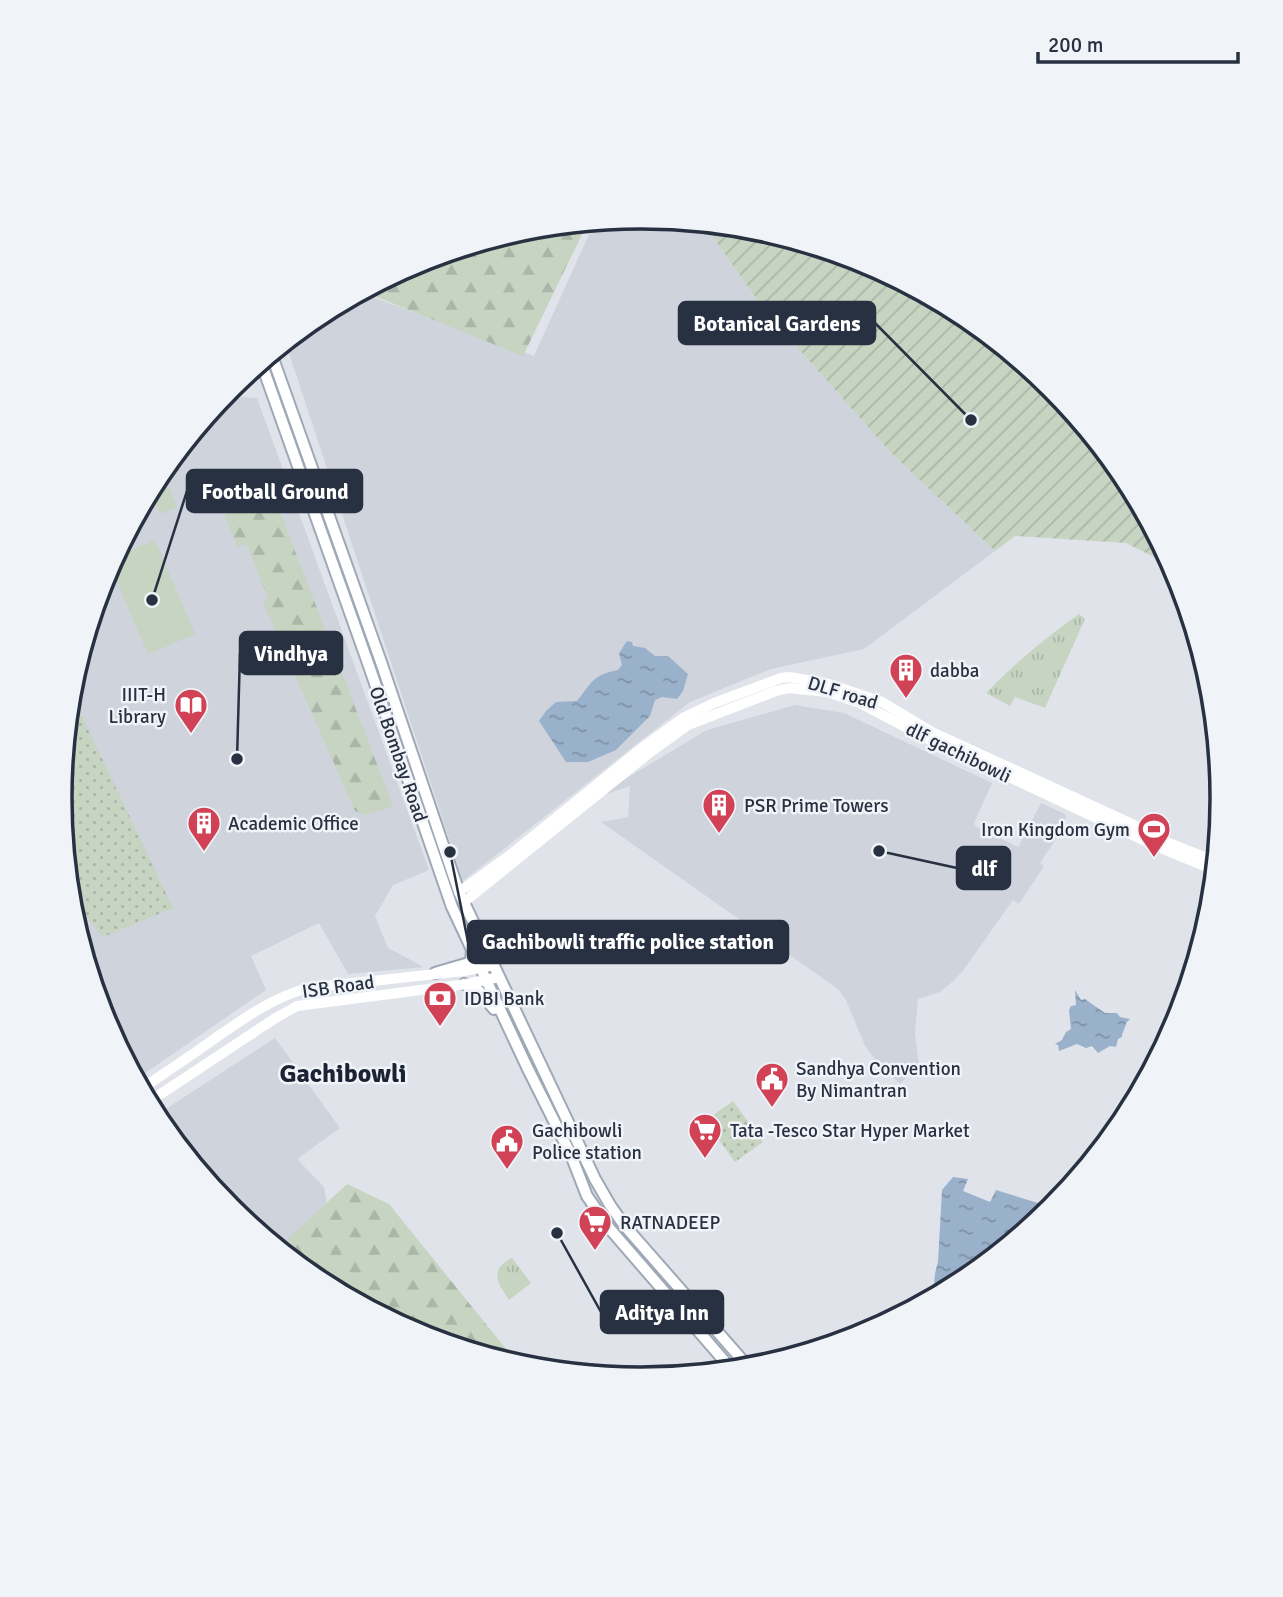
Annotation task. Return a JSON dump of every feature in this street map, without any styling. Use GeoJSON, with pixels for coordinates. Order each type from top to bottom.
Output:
{"type":"FeatureCollection","features":[{"type":"Feature","properties":{"kind":"main road","name":"Old Bombay Road"},"geometry":{"type":"LineString","coordinates":[[275,363],[461,897],[610,1205],[741,1359]]}},
{"type":"Feature","properties":{"kind":"main road","name":"Old Bombay Road"},"geometry":{"type":"LineString","coordinates":[[264,372],[452,907],[486,980],[547,1104],[587,1196],[610,1229],[725,1362]]}},
{"type":"Feature","properties":{"kind":"main road","name":"DLF road"},"geometry":{"type":"LineString","coordinates":[[461,897],[643,747],[683,718],[714,703],[783,683],[789,677],[829,684],[882,702],[932,732],[1130,823],[1161,840],[1208,858]]}},
{"type":"Feature","properties":{"kind":"main road","name":"dlf gachibowli"},"geometry":{"type":"LineString","coordinates":[[783,683],[827,692],[860,703],[928,739],[1207,867]]}},
{"type":"Feature","properties":{"kind":"main road"},"geometry":{"type":"LineString","coordinates":[[435,973],[469,963],[472,949]]}},
{"type":"Feature","properties":{"kind":"main road","name":"ISB Road"},"geometry":{"type":"LineString","coordinates":[[149,1084],[274,1000],[290,993],[308,988],[494,965]]}},
{"type":"Feature","properties":{"kind":"main road","name":"ISB Road"},"geometry":{"type":"LineString","coordinates":[[157,1097],[297,1006],[499,977]]}},
{"type":"Feature","properties":{"kind":"main road"},"geometry":{"type":"LineString","coordinates":[[464,984],[479,991],[509,1028]]}},
{"type":"Feature","properties":{"kind":"main road"},"geometry":{"type":"LineString","coordinates":[[174,1067],[183,1079]]}},
{"type":"Feature","properties":{"kind":"main road"},"geometry":{"type":"LineString","coordinates":[[577,1170],[589,1164]]}},
{"type":"Feature","properties":{"kind":"shaded area"},"geometry":{"type":"Polygon","coordinates":[[[642,229],[710,233],[766,312],[891,453],[995,551],[864,649],[771,669],[690,702],[463,881],[288,351],[325,325],[373,297],[534,356],[590,231],[642,229]]]}},
{"type":"Feature","properties":{"kind":"shaded area"},"geometry":{"type":"Polygon","coordinates":[[[257,398],[429,870],[393,885],[375,916],[388,948],[424,967],[348,974],[319,923],[251,956],[266,990],[143,1074],[115,1017],[102,982],[83,910],[73,836],[73,761],[77,724],[91,651],[115,580],[131,547],[148,514],[189,452],[236,399],[257,398]]]}},
{"type":"Feature","properties":{"kind":"shaded area"},"geometry":{"type":"Polygon","coordinates":[[[795,705],[844,713],[992,783],[975,826],[1018,847],[1041,803],[1065,814],[1066,817],[1062,830],[1040,863],[1044,866],[1019,904],[1013,900],[962,972],[950,984],[940,992],[918,999],[915,1033],[919,1065],[900,1084],[865,1046],[846,1000],[838,989],[601,822],[628,817],[630,786],[592,799],[707,730],[795,705]]]}},
{"type":"Feature","properties":{"kind":"shaded area"},"geometry":{"type":"Polygon","coordinates":[[[275,1038],[340,1128],[297,1159],[324,1187],[335,1249],[319,1267],[266,1227],[239,1201],[189,1145],[165,1110],[275,1038]]]}},
{"type":"Feature","properties":{"kind":"green space"},"geometry":{"type":"Polygon","coordinates":[[[583,232],[523,356],[374,296],[423,272],[458,259],[530,240],[583,232]]]}},
{"type":"Feature","properties":{"kind":"green space"},"geometry":{"type":"Polygon","coordinates":[[[710,233],[789,248],[860,272],[926,305],[988,346],[1044,396],[1094,452],[1135,514],[1158,559],[1126,543],[1015,536],[995,551],[891,453],[766,312],[710,233]]]}},
{"type":"Feature","properties":{"kind":"green space"},"geometry":{"type":"Polygon","coordinates":[[[167,484],[177,507],[160,514],[155,502],[167,484]]]}},
{"type":"Feature","properties":{"kind":"green space"},"geometry":{"type":"Polygon","coordinates":[[[272,491],[393,806],[365,815],[355,811],[263,602],[268,599],[247,544],[237,547],[224,513],[272,491]]]}},
{"type":"Feature","properties":{"kind":"green space"},"geometry":{"type":"Polygon","coordinates":[[[155,540],[195,634],[148,654],[116,578],[129,551],[155,540]]]}},
{"type":"Feature","properties":{"kind":"green space"},"geometry":{"type":"Polygon","coordinates":[[[1079,614],[1085,619],[1045,708],[1015,697],[1010,706],[986,693],[1031,651],[1079,614]]]}},
{"type":"Feature","properties":{"kind":"green space"},"geometry":{"type":"Polygon","coordinates":[[[79,710],[173,908],[103,937],[84,912],[73,836],[73,761],[79,710]]]}},
{"type":"Feature","properties":{"kind":"green space"},"geometry":{"type":"Polygon","coordinates":[[[733,1101],[763,1142],[735,1162],[705,1121],[733,1101]]]}},
{"type":"Feature","properties":{"kind":"green space"},"geometry":{"type":"Polygon","coordinates":[[[347,1184],[389,1204],[509,1352],[458,1338],[390,1309],[325,1272],[284,1242],[347,1184]]]}},
{"type":"Feature","properties":{"kind":"green space"},"geometry":{"type":"Polygon","coordinates":[[[512,1258],[531,1283],[509,1300],[497,1277],[500,1267],[512,1258]]]}},
{"type":"Feature","properties":{"kind":"water"},"geometry":{"type":"Polygon","coordinates":[[[627,641],[632,642],[633,646],[645,648],[655,656],[668,656],[688,674],[683,691],[677,699],[662,697],[655,700],[650,716],[616,750],[588,762],[566,762],[539,721],[556,702],[577,701],[598,677],[618,670],[622,665],[619,653],[627,641]]]}},
{"type":"Feature","properties":{"kind":"water"},"geometry":{"type":"Polygon","coordinates":[[[1075,990],[1081,1000],[1085,999],[1105,1013],[1117,1013],[1120,1017],[1130,1019],[1116,1047],[1110,1046],[1098,1053],[1092,1046],[1086,1048],[1077,1044],[1059,1051],[1058,1045],[1055,1044],[1071,1029],[1069,1010],[1076,1005],[1075,990]]]}},
{"type":"Feature","properties":{"kind":"water"},"geometry":{"type":"Polygon","coordinates":[[[953,1177],[968,1179],[963,1191],[990,1202],[996,1190],[1041,1204],[988,1251],[934,1287],[942,1190],[953,1177]]]}},
{"type":"Feature","properties":{"kind":"place","name":"Botanical Gardens"},"geometry":{"type":"Point","coordinates":[971,420]}},
{"type":"Feature","properties":{"kind":"place","name":"Football Ground"},"geometry":{"type":"Point","coordinates":[152,600]}},
{"type":"Feature","properties":{"kind":"place","name":"dabba"},"geometry":{"type":"Point","coordinates":[906,700]}},
{"type":"Feature","properties":{"kind":"place","name":"IIIT-H Library"},"geometry":{"type":"Point","coordinates":[191,735]}},
{"type":"Feature","properties":{"kind":"place","name":"Vindhya"},"geometry":{"type":"Point","coordinates":[237,759]}},
{"type":"Feature","properties":{"kind":"place","name":"PSR Prime Towers"},"geometry":{"type":"Point","coordinates":[719,835]}},
{"type":"Feature","properties":{"kind":"place","name":"dlf"},"geometry":{"type":"Point","coordinates":[879,851]}},
{"type":"Feature","properties":{"kind":"place","name":"Gachibowli traffic police station"},"geometry":{"type":"Point","coordinates":[450,852]}},
{"type":"Feature","properties":{"kind":"place","name":"Academic Office"},"geometry":{"type":"Point","coordinates":[204,853]}},
{"type":"Feature","properties":{"kind":"place","name":"Iron Kingdom Gym"},"geometry":{"type":"Point","coordinates":[1154,859]}},
{"type":"Feature","properties":{"kind":"place","name":"IDBI Bank"},"geometry":{"type":"Point","coordinates":[440,1028]}},
{"type":"Feature","properties":{"kind":"place","name":"Sandhya Convention By Nimantran"},"geometry":{"type":"Point","coordinates":[772,1109]}},
{"type":"Feature","properties":{"kind":"place","name":"Tata -Tesco Star Hyper Market"},"geometry":{"type":"Point","coordinates":[705,1160]}},
{"type":"Feature","properties":{"kind":"place","name":"Gachibowli Police station"},"geometry":{"type":"Point","coordinates":[507,1171]}},
{"type":"Feature","properties":{"kind":"place","name":"Aditya Inn"},"geometry":{"type":"Point","coordinates":[557,1233]}},
{"type":"Feature","properties":{"kind":"place","name":"RATNADEEP"},"geometry":{"type":"Point","coordinates":[595,1252]}},
{"type":"Feature","properties":{"kind":"district","name":"Gachibowli"},"geometry":{"type":"Point","coordinates":[343,1073]}}]}
